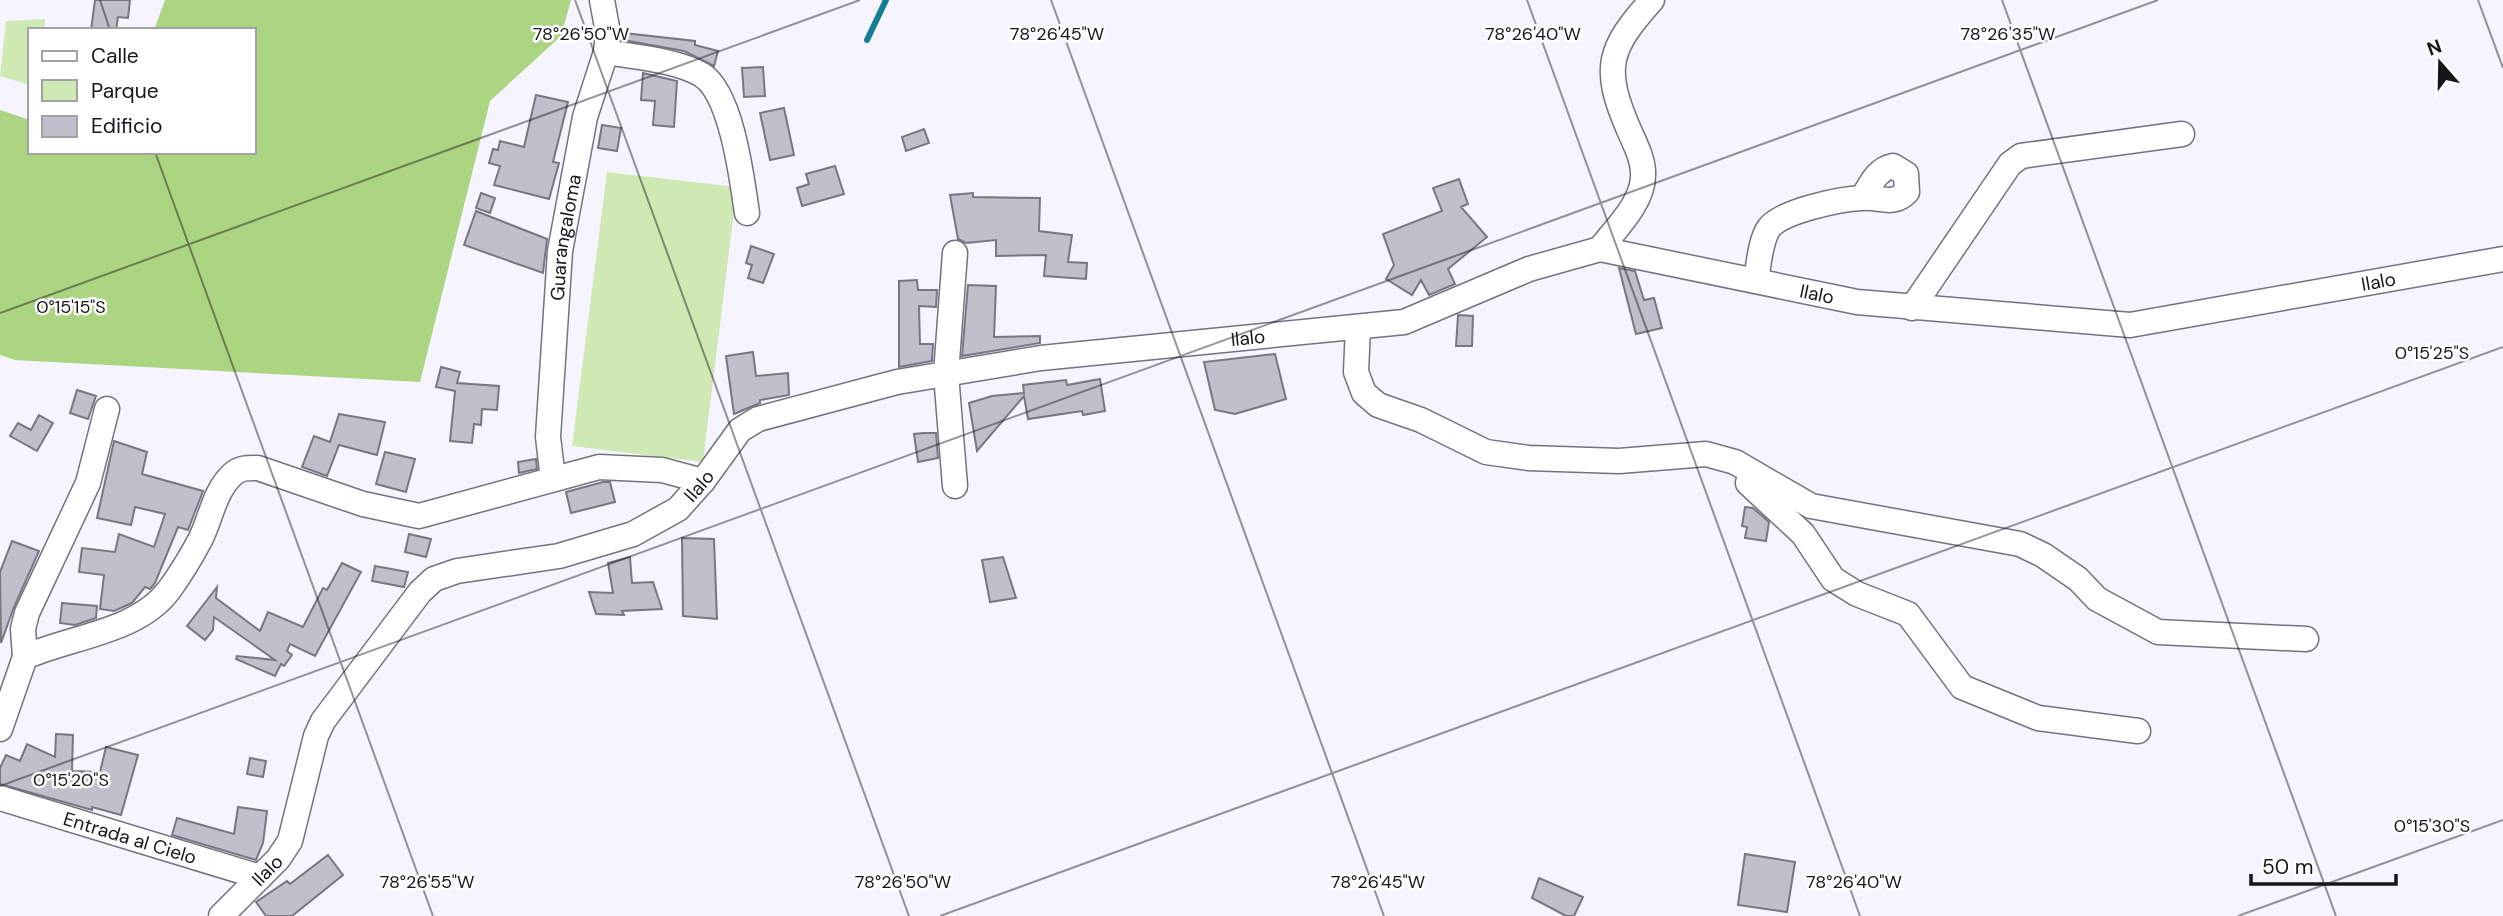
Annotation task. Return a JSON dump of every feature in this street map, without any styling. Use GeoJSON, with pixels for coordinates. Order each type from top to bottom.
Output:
{"type":"FeatureCollection","features":[{"type":"Feature","properties":{"kind":"street","name":"Guarangaloma"},"geometry":{"type":"LineString","coordinates":[[553,479],[548,436],[560,251],[585,117],[606,52],[608,33],[602,0]]}},
{"type":"Feature","properties":{"kind":"street"},"geometry":{"type":"LineString","coordinates":[[1600,249],[1638,197],[1644,177],[1640,156],[1615,94],[1613,67],[1618,42],[1652,0]]}},
{"type":"Feature","properties":{"kind":"street"},"geometry":{"type":"LineString","coordinates":[[606,52],[658,61],[703,76],[724,108],[739,158],[747,213]]}},
{"type":"Feature","properties":{"kind":"street"},"geometry":{"type":"LineString","coordinates":[[1912,308],[2010,164],[2021,156],[2182,134]]}},
{"type":"Feature","properties":{"kind":"street"},"geometry":{"type":"LineString","coordinates":[[1756,281],[1768,229],[1778,218],[1863,197]]}},
{"type":"Feature","properties":{"kind":"street","name":"Ilalo"},"geometry":{"type":"LineString","coordinates":[[221,916],[260,877],[290,841],[316,736],[323,721],[428,583],[457,571],[559,556],[633,534],[678,509],[703,481],[740,430],[758,419],[897,382],[1041,358],[1404,322],[1529,269],[1600,249],[1857,302],[2130,325],[2503,259]]}},
{"type":"Feature","properties":{"kind":"street"},"geometry":{"type":"LineString","coordinates":[[955,253],[946,374],[955,486]]}},
{"type":"Feature","properties":{"kind":"street"},"geometry":{"type":"LineString","coordinates":[[1358,327],[1356,372],[1364,393],[1378,405],[1421,420],[1486,452],[1528,458],[1619,461],[1706,454],[1735,462],[1811,506],[2020,544],[2043,555],[2078,579],[2097,600],[2158,632],[2306,639]]}},
{"type":"Feature","properties":{"kind":"street"},"geometry":{"type":"LineString","coordinates":[[0,729],[26,657],[23,629],[27,613],[88,483],[107,409]]}},
{"type":"Feature","properties":{"kind":"street"},"geometry":{"type":"LineString","coordinates":[[1706,454],[1760,492],[1785,514],[1803,534],[1833,579],[1857,594],[1908,614],[1962,687],[2038,718],[2138,731]]}},
{"type":"Feature","properties":{"kind":"street"},"geometry":{"type":"LineString","coordinates":[[26,657],[53,645],[119,625],[155,603],[167,592],[200,540],[219,493],[233,474],[243,468],[258,468],[363,504],[419,516],[599,467],[662,470],[703,481]]}},
{"type":"Feature","properties":{"kind":"street","name":"Entrada al Cielo"},"geometry":{"type":"LineString","coordinates":[[0,798],[260,877]]}},
{"type":"Feature","properties":{"kind":"green space"},"geometry":{"type":"Polygon","coordinates":[[[165,0],[571,0],[561,36],[490,101],[420,382],[15,360],[0,355],[0,110],[28,119],[28,154],[256,154],[256,28],[155,28],[165,0]]]}},
{"type":"Feature","properties":{"kind":"green space"},"geometry":{"type":"Polygon","coordinates":[[[45,19],[44,28],[28,28],[28,84],[0,76],[6,21],[45,19]]]}},
{"type":"Feature","properties":{"kind":"green space"},"geometry":{"type":"Polygon","coordinates":[[[607,172],[737,187],[703,462],[572,446],[607,172]]]}},
{"type":"Feature","properties":{"kind":"building"},"geometry":{"type":"Polygon","coordinates":[[[95,0],[130,0],[128,18],[118,17],[116,28],[91,28],[95,0]]]}},
{"type":"Feature","properties":{"kind":"building"},"geometry":{"type":"Polygon","coordinates":[[[624,33],[695,41],[695,45],[718,51],[714,66],[684,51],[623,40],[624,33]]]}},
{"type":"Feature","properties":{"kind":"building"},"geometry":{"type":"Polygon","coordinates":[[[763,67],[765,96],[744,97],[742,68],[763,67]]]}},
{"type":"Feature","properties":{"kind":"building"},"geometry":{"type":"Polygon","coordinates":[[[643,73],[677,81],[674,127],[653,125],[655,101],[641,100],[643,73]]]}},
{"type":"Feature","properties":{"kind":"building"},"geometry":{"type":"Polygon","coordinates":[[[536,95],[568,102],[553,162],[559,163],[549,199],[494,185],[500,166],[489,163],[493,149],[498,150],[500,141],[524,147],[536,95]]]}},
{"type":"Feature","properties":{"kind":"building"},"geometry":{"type":"Polygon","coordinates":[[[784,108],[794,155],[770,160],[760,113],[784,108]]]}},
{"type":"Feature","properties":{"kind":"building"},"geometry":{"type":"Polygon","coordinates":[[[602,125],[621,128],[617,151],[598,148],[602,125]]]}},
{"type":"Feature","properties":{"kind":"building"},"geometry":{"type":"Polygon","coordinates":[[[924,129],[929,143],[906,151],[902,137],[924,129]]]}},
{"type":"Feature","properties":{"kind":"building"},"geometry":{"type":"Polygon","coordinates":[[[835,166],[844,194],[802,206],[797,188],[809,184],[806,174],[835,166]]]}},
{"type":"Feature","properties":{"kind":"building"},"geometry":{"type":"Polygon","coordinates":[[[1459,179],[1468,204],[1461,207],[1487,237],[1448,269],[1455,284],[1429,295],[1421,280],[1412,295],[1386,279],[1394,265],[1383,234],[1442,211],[1433,188],[1459,179]]]}},
{"type":"Feature","properties":{"kind":"building"},"geometry":{"type":"Polygon","coordinates":[[[481,193],[495,198],[490,213],[476,208],[481,193]]]}},
{"type":"Feature","properties":{"kind":"building"},"geometry":{"type":"Polygon","coordinates":[[[973,193],[973,197],[1040,198],[1039,231],[1072,235],[1068,262],[1087,263],[1086,279],[1044,276],[1046,255],[996,256],[996,240],[966,243],[958,239],[950,195],[973,193]]]}},
{"type":"Feature","properties":{"kind":"building"},"geometry":{"type":"Polygon","coordinates":[[[476,211],[547,239],[543,273],[464,245],[476,211]]]}},
{"type":"Feature","properties":{"kind":"building"},"geometry":{"type":"Polygon","coordinates":[[[751,246],[774,254],[763,283],[748,278],[752,265],[746,263],[751,246]]]}},
{"type":"Feature","properties":{"kind":"building"},"geometry":{"type":"Polygon","coordinates":[[[1619,268],[1635,271],[1644,300],[1654,298],[1662,328],[1636,334],[1619,268]]]}},
{"type":"Feature","properties":{"kind":"building"},"geometry":{"type":"Polygon","coordinates":[[[917,280],[918,290],[937,290],[936,307],[919,306],[920,344],[933,344],[932,361],[899,367],[899,281],[917,280]]]}},
{"type":"Feature","properties":{"kind":"building"},"geometry":{"type":"Polygon","coordinates":[[[968,285],[996,286],[994,337],[1040,336],[1040,343],[962,356],[968,285]]]}},
{"type":"Feature","properties":{"kind":"building"},"geometry":{"type":"Polygon","coordinates":[[[1458,315],[1473,316],[1472,346],[1456,346],[1458,315]]]}},
{"type":"Feature","properties":{"kind":"building"},"geometry":{"type":"Polygon","coordinates":[[[753,352],[756,376],[788,373],[789,395],[760,400],[760,403],[734,414],[726,356],[753,352]]]}},
{"type":"Feature","properties":{"kind":"building"},"geometry":{"type":"Polygon","coordinates":[[[1275,354],[1286,399],[1235,414],[1215,410],[1204,362],[1275,354]]]}},
{"type":"Feature","properties":{"kind":"building"},"geometry":{"type":"Polygon","coordinates":[[[441,367],[460,372],[457,383],[499,386],[497,410],[482,409],[481,425],[474,424],[472,443],[450,441],[455,391],[436,387],[441,367]]]}},
{"type":"Feature","properties":{"kind":"building"},"geometry":{"type":"Polygon","coordinates":[[[1100,379],[1105,411],[1083,415],[1082,411],[1028,419],[1024,396],[977,451],[969,403],[992,396],[1024,393],[1023,385],[1066,380],[1067,385],[1100,379]]]}},
{"type":"Feature","properties":{"kind":"building"},"geometry":{"type":"Polygon","coordinates":[[[77,390],[96,396],[88,419],[70,413],[77,390]]]}},
{"type":"Feature","properties":{"kind":"building"},"geometry":{"type":"Polygon","coordinates":[[[339,414],[385,422],[377,455],[339,445],[327,476],[302,467],[314,436],[330,442],[339,414]]]}},
{"type":"Feature","properties":{"kind":"building"},"geometry":{"type":"Polygon","coordinates":[[[39,415],[53,423],[37,451],[10,436],[18,423],[31,430],[39,415]]]}},
{"type":"Feature","properties":{"kind":"building"},"geometry":{"type":"Polygon","coordinates":[[[936,433],[938,458],[918,462],[914,434],[936,433]]]}},
{"type":"Feature","properties":{"kind":"building"},"geometry":{"type":"Polygon","coordinates":[[[114,441],[147,452],[142,474],[203,491],[188,530],[178,527],[155,583],[150,589],[145,587],[132,603],[114,611],[100,609],[104,575],[79,572],[82,548],[115,552],[119,534],[154,547],[165,514],[135,507],[131,525],[97,518],[114,441]]]}},
{"type":"Feature","properties":{"kind":"building"},"geometry":{"type":"Polygon","coordinates":[[[385,452],[415,459],[406,492],[376,484],[385,452]]]}},
{"type":"Feature","properties":{"kind":"building"},"geometry":{"type":"Polygon","coordinates":[[[536,459],[537,469],[519,473],[518,462],[536,459]]]}},
{"type":"Feature","properties":{"kind":"building"},"geometry":{"type":"Polygon","coordinates":[[[610,482],[615,502],[571,513],[566,492],[610,482]]]}},
{"type":"Feature","properties":{"kind":"building"},"geometry":{"type":"Polygon","coordinates":[[[1745,507],[1753,508],[1769,522],[1766,541],[1745,538],[1747,527],[1742,526],[1745,507]]]}},
{"type":"Feature","properties":{"kind":"building"},"geometry":{"type":"Polygon","coordinates":[[[409,534],[431,539],[426,557],[405,552],[409,534]]]}},
{"type":"Feature","properties":{"kind":"building"},"geometry":{"type":"Polygon","coordinates":[[[682,538],[714,539],[717,619],[683,616],[682,538]]]}},
{"type":"Feature","properties":{"kind":"building"},"geometry":{"type":"Polygon","coordinates":[[[12,541],[39,551],[1,643],[0,572],[12,541]]]}},
{"type":"Feature","properties":{"kind":"building"},"geometry":{"type":"Polygon","coordinates":[[[630,557],[632,583],[653,582],[662,609],[622,611],[624,615],[596,614],[589,592],[613,593],[608,563],[630,557]]]}},
{"type":"Feature","properties":{"kind":"building"},"geometry":{"type":"Polygon","coordinates":[[[1003,557],[1016,598],[990,602],[982,560],[1003,557]]]}},
{"type":"Feature","properties":{"kind":"building"},"geometry":{"type":"Polygon","coordinates":[[[342,563],[361,572],[315,656],[290,644],[287,651],[292,655],[284,666],[281,664],[275,676],[236,659],[237,656],[275,660],[214,617],[213,630],[205,640],[187,626],[217,587],[216,598],[260,631],[268,612],[303,627],[323,588],[327,590],[342,563]]]}},
{"type":"Feature","properties":{"kind":"building"},"geometry":{"type":"Polygon","coordinates":[[[375,566],[408,572],[404,587],[372,581],[375,566]]]}},
{"type":"Feature","properties":{"kind":"building"},"geometry":{"type":"Polygon","coordinates":[[[62,603],[97,606],[96,618],[75,625],[60,623],[62,603]]]}},
{"type":"Feature","properties":{"kind":"building"},"geometry":{"type":"Polygon","coordinates":[[[56,734],[73,735],[72,771],[100,772],[106,747],[138,755],[121,815],[92,807],[92,810],[0,784],[0,768],[6,755],[20,761],[27,744],[55,757],[56,734]]]}},
{"type":"Feature","properties":{"kind":"building"},"geometry":{"type":"Polygon","coordinates":[[[250,758],[266,761],[263,777],[247,774],[250,758]]]}},
{"type":"Feature","properties":{"kind":"building"},"geometry":{"type":"Polygon","coordinates":[[[238,807],[267,811],[263,843],[256,860],[172,835],[177,818],[234,834],[238,807]]]}},
{"type":"Feature","properties":{"kind":"building"},"geometry":{"type":"Polygon","coordinates":[[[1745,854],[1795,862],[1787,912],[1738,905],[1745,854]]]}},
{"type":"Feature","properties":{"kind":"building"},"geometry":{"type":"Polygon","coordinates":[[[328,855],[343,875],[292,916],[266,916],[256,902],[287,881],[290,884],[328,855]]]}},
{"type":"Feature","properties":{"kind":"building"},"geometry":{"type":"Polygon","coordinates":[[[1539,878],[1583,897],[1574,916],[1566,916],[1532,898],[1539,878]]]}},
{"type":"Feature","properties":{"kind":"waterway"},"geometry":{"type":"LineString","coordinates":[[867,40],[886,0]]}}]}
